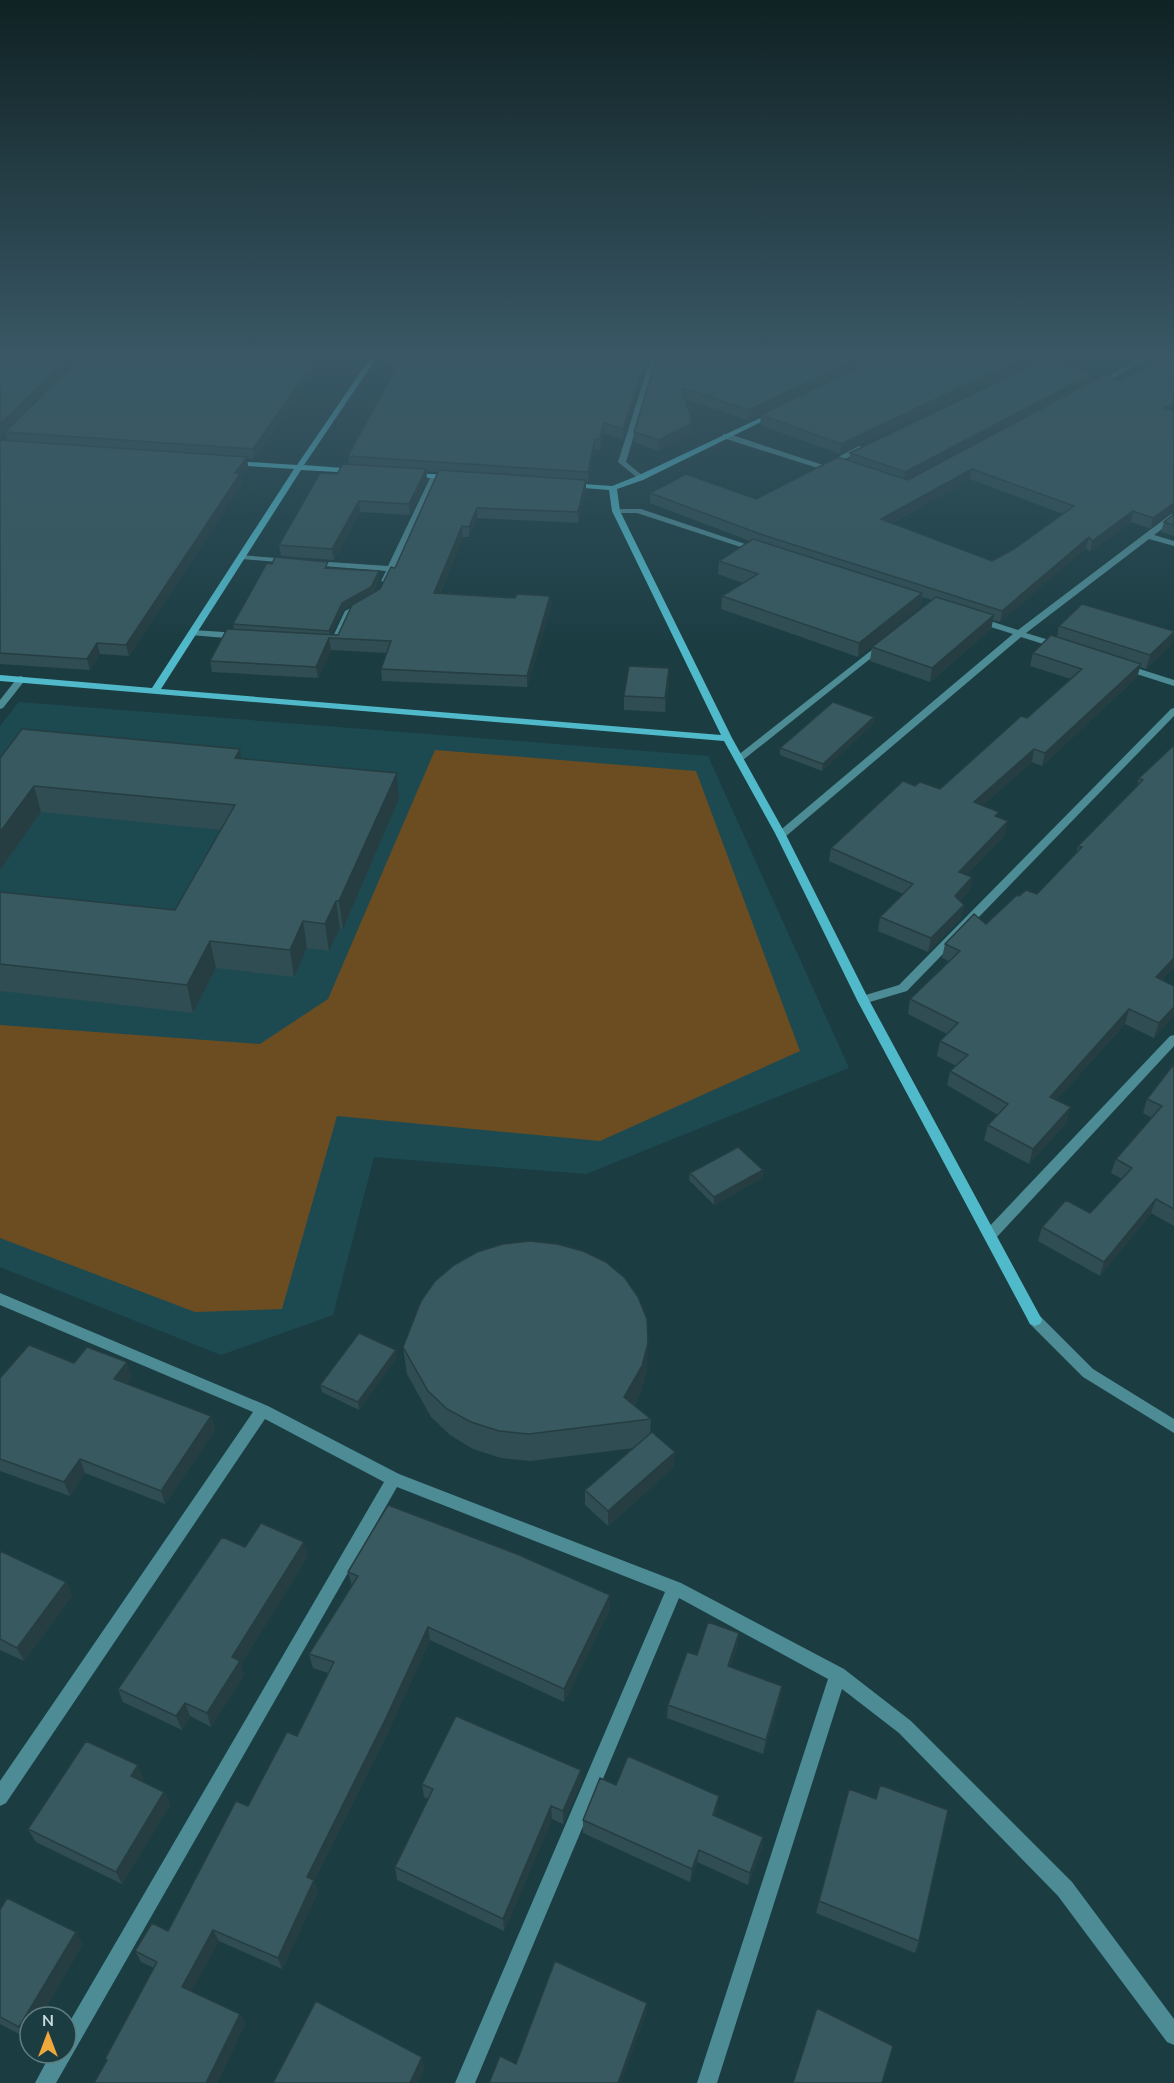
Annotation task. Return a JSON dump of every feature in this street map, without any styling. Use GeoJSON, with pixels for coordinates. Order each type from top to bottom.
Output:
{"type":"FeatureCollection","features":[{"type":"Feature","properties":{"kind":"street"},"geometry":{"type":"LineString","coordinates":[[155,691],[310,451]]}},
{"type":"Feature","properties":{"kind":"street"},"geometry":{"type":"LineString","coordinates":[[625,451],[622,462],[640,478]]}},
{"type":"Feature","properties":{"kind":"street"},"geometry":{"type":"LineString","coordinates":[[562,485],[613,488],[640,478],[695,451]]}},
{"type":"Feature","properties":{"kind":"street"},"geometry":{"type":"LineString","coordinates":[[773,451],[824,468],[857,451]]}},
{"type":"Feature","properties":{"kind":"street"},"geometry":{"type":"LineString","coordinates":[[219,462],[365,472]]}},
{"type":"Feature","properties":{"kind":"street"},"geometry":{"type":"LineString","coordinates":[[835,462],[845,465]]}},
{"type":"Feature","properties":{"kind":"street"},"geometry":{"type":"LineString","coordinates":[[400,474],[459,478]]}},
{"type":"Feature","properties":{"kind":"street"},"geometry":{"type":"LineString","coordinates":[[381,588],[435,476]]}},
{"type":"Feature","properties":{"kind":"street"},"geometry":{"type":"LineString","coordinates":[[613,488],[616,511],[727,738],[782,835],[863,1000],[991,1234],[1035,1320],[1088,1373],[1174,1427]]}},
{"type":"Feature","properties":{"kind":"street"},"geometry":{"type":"LineString","coordinates":[[616,511],[638,511],[774,555]]}},
{"type":"Feature","properties":{"kind":"street"},"geometry":{"type":"LineString","coordinates":[[782,835],[1020,633],[1174,516]]}},
{"type":"Feature","properties":{"kind":"street"},"geometry":{"type":"LineString","coordinates":[[1148,536],[1174,544]]}},
{"type":"Feature","properties":{"kind":"street"},"geometry":{"type":"LineString","coordinates":[[242,557],[390,569]]}},
{"type":"Feature","properties":{"kind":"street"},"geometry":{"type":"LineString","coordinates":[[322,642],[334,643],[348,613],[376,598]]}},
{"type":"Feature","properties":{"kind":"street"},"geometry":{"type":"LineString","coordinates":[[965,616],[1064,647]]}},
{"type":"Feature","properties":{"kind":"street"},"geometry":{"type":"LineString","coordinates":[[193,633],[252,637]]}},
{"type":"Feature","properties":{"kind":"street"},"geometry":{"type":"LineString","coordinates":[[740,758],[886,642]]}},
{"type":"Feature","properties":{"kind":"street"},"geometry":{"type":"LineString","coordinates":[[1119,665],[1174,683]]}},
{"type":"Feature","properties":{"kind":"street"},"geometry":{"type":"LineString","coordinates":[[0,678],[727,738]]}},
{"type":"Feature","properties":{"kind":"street"},"geometry":{"type":"LineString","coordinates":[[0,706],[21,679]]}},
{"type":"Feature","properties":{"kind":"street"},"geometry":{"type":"LineString","coordinates":[[863,1000],[903,988],[1174,711]]}},
{"type":"Feature","properties":{"kind":"street"},"geometry":{"type":"LineString","coordinates":[[991,1234],[1174,1039]]}},
{"type":"Feature","properties":{"kind":"street"},"geometry":{"type":"LineString","coordinates":[[0,1299],[263,1410],[394,1479],[675,1588],[838,1675],[905,1727],[1065,1888],[1174,2036]]}},
{"type":"Feature","properties":{"kind":"street"},"geometry":{"type":"LineString","coordinates":[[0,1797],[263,1410]]}},
{"type":"Feature","properties":{"kind":"street"},"geometry":{"type":"LineString","coordinates":[[78,2026],[394,1479]]}},
{"type":"Feature","properties":{"kind":"street"},"geometry":{"type":"LineString","coordinates":[[465,2083],[675,1588]]}},
{"type":"Feature","properties":{"kind":"street"},"geometry":{"type":"LineString","coordinates":[[707,2083],[838,1675]]}},
{"type":"Feature","properties":{"kind":"street"},"geometry":{"type":"LineString","coordinates":[[45,2083],[55,2065]]}},
{"type":"Feature","properties":{"kind":"shaded area"},"geometry":{"type":"Polygon","coordinates":[[[19,702],[708,756],[849,1068],[586,1174],[374,1157],[333,1315],[221,1355],[0,1267],[0,726],[19,702]]]}},
{"type":"Feature","properties":{"kind":"shaded area"},"geometry":{"type":"Polygon","coordinates":[[[435,750],[696,771],[800,1051],[600,1141],[337,1116],[282,1309],[195,1312],[0,1238],[0,1025],[260,1044],[328,999],[435,750]]]}},
{"type":"Feature","properties":{"kind":"building"},"geometry":{"type":"Polygon","coordinates":[[[0,451],[163,451],[247,457],[235,473],[240,474],[126,645],[97,643],[87,659],[0,653],[0,451]]]}},
{"type":"Feature","properties":{"kind":"building"},"geometry":{"type":"Polygon","coordinates":[[[351,451],[592,451],[588,472],[348,456],[351,451]]]}},
{"type":"Feature","properties":{"kind":"building"},"geometry":{"type":"Polygon","coordinates":[[[854,451],[944,451],[905,472],[850,453],[854,451]]]}},
{"type":"Feature","properties":{"kind":"building"},"geometry":{"type":"Polygon","coordinates":[[[962,451],[1174,451],[1174,503],[1153,518],[1133,511],[1092,541],[1089,537],[1002,611],[763,535],[650,493],[686,474],[756,499],[838,457],[908,480],[962,451]],[[972,469],[881,519],[992,561],[1014,549],[1074,506],[972,469]]]}},
{"type":"Feature","properties":{"kind":"building"},"geometry":{"type":"Polygon","coordinates":[[[343,464],[426,469],[409,504],[359,501],[332,549],[279,545],[320,473],[337,474],[343,464]]]}},
{"type":"Feature","properties":{"kind":"building"},"geometry":{"type":"Polygon","coordinates":[[[439,470],[586,480],[578,512],[477,508],[469,527],[462,526],[434,593],[515,598],[517,594],[550,596],[527,676],[381,669],[391,641],[329,638],[316,667],[210,661],[227,629],[338,635],[352,605],[380,589],[391,567],[395,568],[439,470]]]}},
{"type":"Feature","properties":{"kind":"building"},"geometry":{"type":"Polygon","coordinates":[[[1174,514],[1174,525],[1164,522],[1174,514]]]}},
{"type":"Feature","properties":{"kind":"building"},"geometry":{"type":"Polygon","coordinates":[[[753,539],[922,593],[859,643],[722,596],[758,574],[719,561],[753,539]]]}},
{"type":"Feature","properties":{"kind":"building"},"geometry":{"type":"Polygon","coordinates":[[[275,557],[328,562],[325,568],[379,571],[371,587],[342,603],[329,631],[233,624],[267,563],[272,564],[275,557]]]}},
{"type":"Feature","properties":{"kind":"building"},"geometry":{"type":"Polygon","coordinates":[[[936,597],[994,615],[932,668],[872,647],[936,597]]]}},
{"type":"Feature","properties":{"kind":"building"},"geometry":{"type":"Polygon","coordinates":[[[1082,604],[1174,632],[1150,655],[1059,626],[1082,604]]]}},
{"type":"Feature","properties":{"kind":"building"},"geometry":{"type":"Polygon","coordinates":[[[1051,635],[1141,664],[1045,753],[1034,749],[974,802],[999,812],[995,816],[1008,821],[959,872],[972,877],[955,896],[964,905],[931,938],[880,917],[913,884],[831,848],[903,781],[915,786],[920,782],[940,789],[1021,716],[1027,718],[1082,669],[1033,653],[1051,635]]]}},
{"type":"Feature","properties":{"kind":"building"},"geometry":{"type":"Polygon","coordinates":[[[629,666],[669,668],[665,698],[624,696],[629,666]]]}},
{"type":"Feature","properties":{"kind":"building"},"geometry":{"type":"Polygon","coordinates":[[[833,702],[874,717],[823,764],[780,748],[833,702]]]}},
{"type":"Feature","properties":{"kind":"building"},"geometry":{"type":"Polygon","coordinates":[[[22,729],[240,749],[235,758],[397,773],[339,901],[336,901],[325,924],[303,921],[290,950],[210,941],[187,985],[0,964],[0,892],[175,910],[235,805],[34,786],[0,832],[0,758],[22,729]]]}},
{"type":"Feature","properties":{"kind":"building"},"geometry":{"type":"Polygon","coordinates":[[[1174,745],[1174,958],[1156,977],[1174,986],[1174,1007],[1159,1023],[1129,1009],[1050,1097],[1071,1107],[1033,1149],[988,1125],[1008,1104],[950,1071],[968,1055],[940,1041],[958,1023],[910,999],[960,951],[945,944],[974,914],[986,924],[1017,895],[1019,896],[1026,890],[1037,894],[1082,847],[1078,846],[1143,780],[1139,778],[1174,745]]]}},
{"type":"Feature","properties":{"kind":"building"},"geometry":{"type":"Polygon","coordinates":[[[1174,1064],[1174,1209],[1156,1199],[1104,1262],[1042,1227],[1066,1200],[1090,1213],[1132,1168],[1116,1159],[1162,1106],[1147,1099],[1174,1064]]]}},
{"type":"Feature","properties":{"kind":"building"},"geometry":{"type":"Polygon","coordinates":[[[738,1147],[763,1170],[714,1197],[690,1173],[738,1147]]]}},
{"type":"Feature","properties":{"kind":"building"},"geometry":{"type":"Polygon","coordinates":[[[530,1241],[557,1244],[583,1251],[606,1262],[625,1278],[638,1297],[647,1319],[648,1343],[642,1366],[624,1397],[651,1419],[529,1434],[499,1431],[471,1422],[447,1409],[428,1391],[403,1347],[421,1301],[435,1281],[454,1265],[477,1252],[503,1244],[530,1241]]]}},
{"type":"Feature","properties":{"kind":"building"},"geometry":{"type":"Polygon","coordinates":[[[359,1333],[396,1350],[358,1402],[320,1385],[359,1333]]]}},
{"type":"Feature","properties":{"kind":"building"},"geometry":{"type":"Polygon","coordinates":[[[29,1345],[74,1363],[87,1347],[127,1362],[114,1379],[211,1416],[161,1491],[80,1459],[64,1482],[0,1459],[0,1378],[29,1345]]]}},
{"type":"Feature","properties":{"kind":"building"},"geometry":{"type":"Polygon","coordinates":[[[652,1432],[675,1452],[608,1511],[585,1490],[652,1432]]]}},
{"type":"Feature","properties":{"kind":"building"},"geometry":{"type":"Polygon","coordinates":[[[388,1505],[517,1554],[610,1595],[564,1689],[428,1627],[386,1718],[307,1877],[314,1880],[278,1958],[213,1930],[182,1987],[240,2014],[206,2083],[94,2083],[157,1962],[135,1951],[152,1923],[168,1931],[236,1801],[248,1806],[287,1732],[297,1736],[334,1662],[309,1654],[358,1576],[348,1572],[388,1505]]]}},
{"type":"Feature","properties":{"kind":"building"},"geometry":{"type":"Polygon","coordinates":[[[261,1523],[304,1542],[232,1657],[240,1661],[207,1713],[185,1703],[176,1716],[118,1689],[222,1537],[245,1547],[261,1523]]]}},
{"type":"Feature","properties":{"kind":"building"},"geometry":{"type":"Polygon","coordinates":[[[0,1551],[66,1582],[17,1648],[0,1639],[0,1551]]]}},
{"type":"Feature","properties":{"kind":"building"},"geometry":{"type":"Polygon","coordinates":[[[708,1622],[739,1633],[728,1666],[782,1686],[766,1740],[668,1705],[687,1652],[697,1655],[708,1622]]]}},
{"type":"Feature","properties":{"kind":"building"},"geometry":{"type":"Polygon","coordinates":[[[456,1716],[581,1770],[563,1811],[551,1806],[503,1919],[395,1867],[433,1789],[422,1784],[456,1716]]]}},
{"type":"Feature","properties":{"kind":"building"},"geometry":{"type":"Polygon","coordinates":[[[86,1741],[138,1765],[131,1776],[164,1792],[116,1872],[28,1829],[86,1741]]]}},
{"type":"Feature","properties":{"kind":"building"},"geometry":{"type":"Polygon","coordinates":[[[628,1756],[719,1796],[713,1815],[763,1837],[750,1873],[699,1850],[692,1869],[583,1820],[600,1778],[616,1785],[628,1756]]]}},
{"type":"Feature","properties":{"kind":"building"},"geometry":{"type":"Polygon","coordinates":[[[880,1785],[948,1810],[919,1941],[819,1901],[849,1789],[876,1799],[880,1785]]]}},
{"type":"Feature","properties":{"kind":"building"},"geometry":{"type":"Polygon","coordinates":[[[7,1898],[76,1932],[32,2005],[18,2005],[18,2026],[0,2017],[0,1910],[7,1898]]]}},
{"type":"Feature","properties":{"kind":"building"},"geometry":{"type":"Polygon","coordinates":[[[555,1961],[647,2003],[618,2083],[489,2083],[500,2056],[516,2064],[555,1961]]]}},
{"type":"Feature","properties":{"kind":"building"},"geometry":{"type":"Polygon","coordinates":[[[316,2001],[422,2057],[410,2083],[273,2083],[316,2001]]]}},
{"type":"Feature","properties":{"kind":"building"},"geometry":{"type":"Polygon","coordinates":[[[817,2008],[893,2046],[882,2083],[793,2083],[817,2008]]]}}]}
